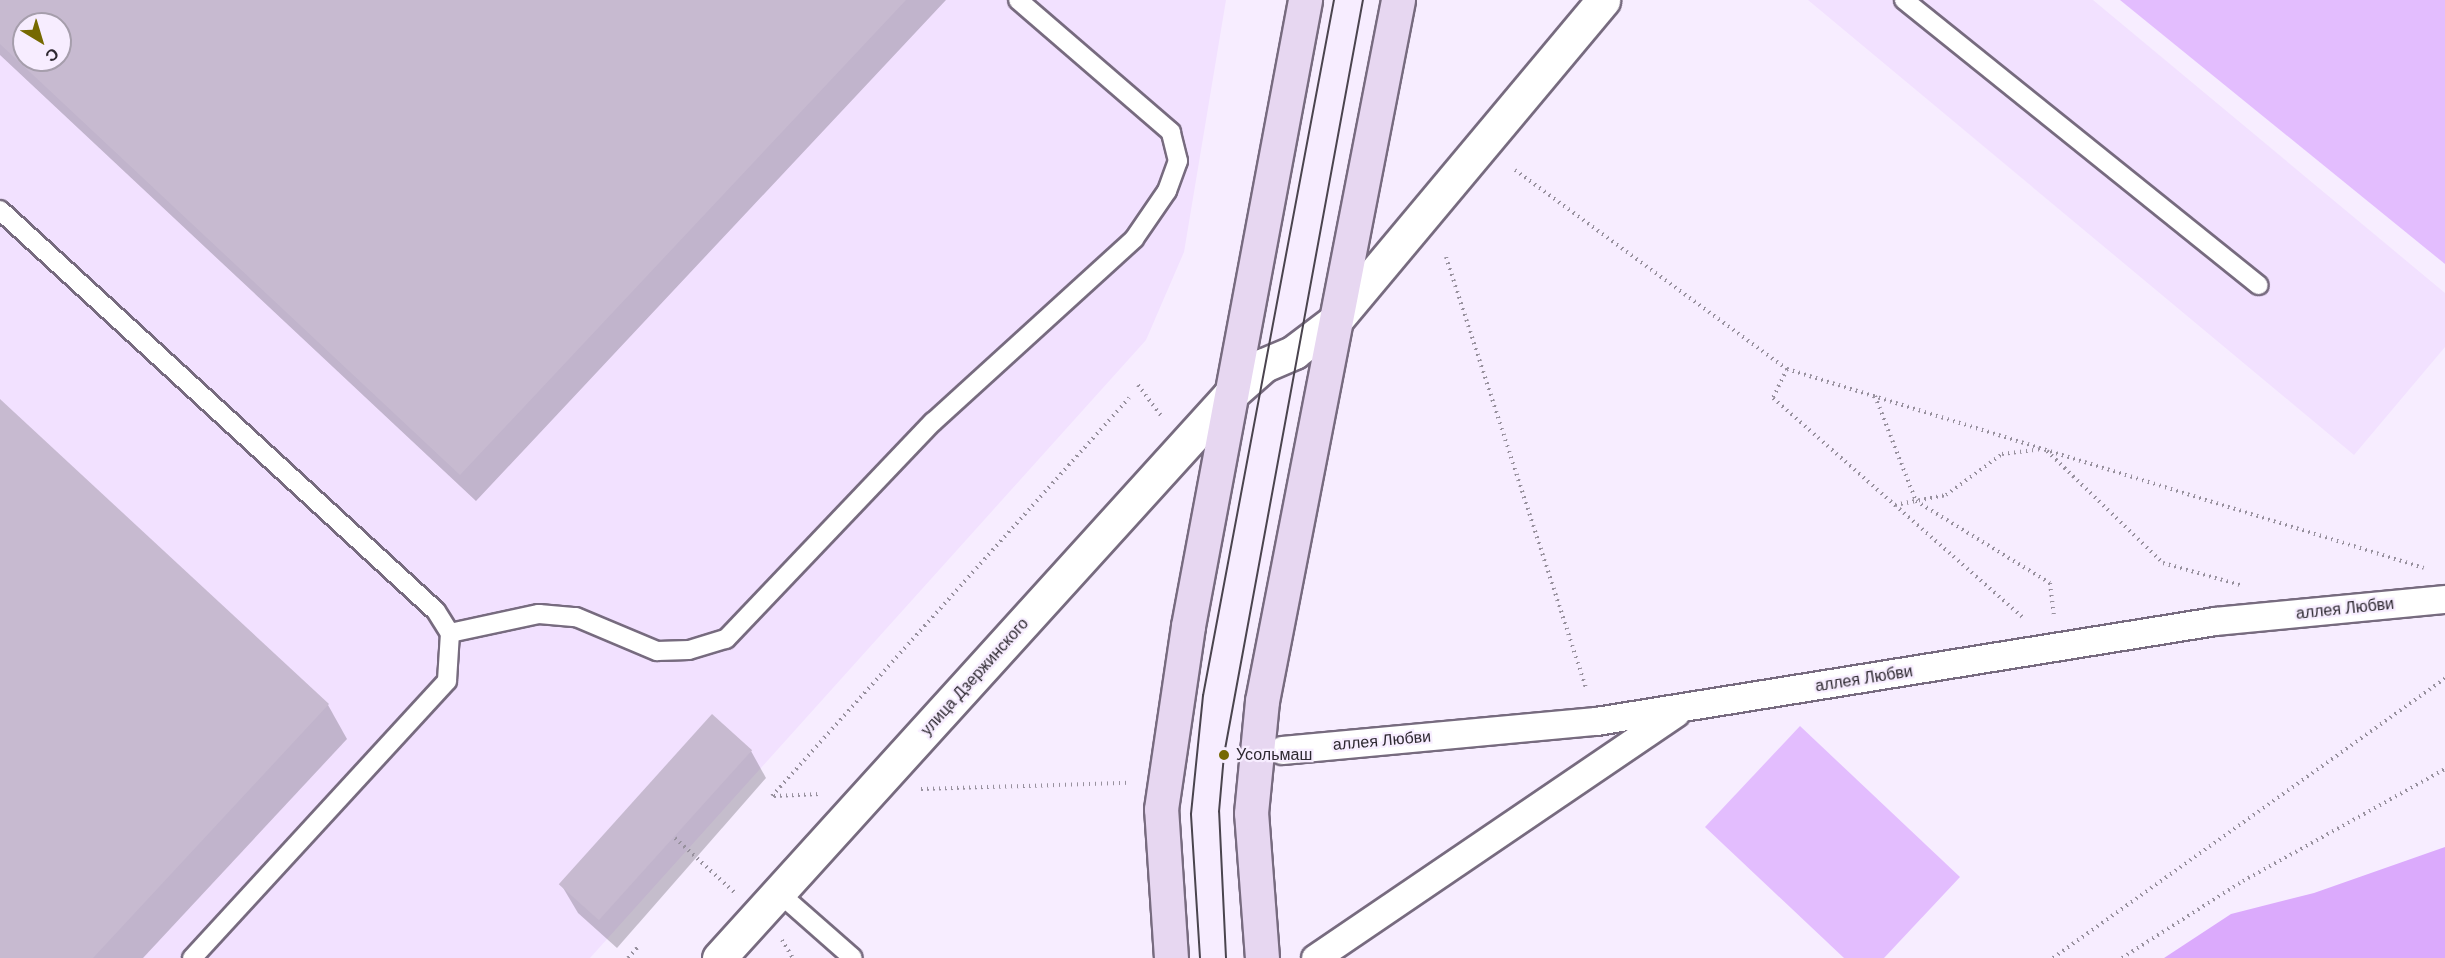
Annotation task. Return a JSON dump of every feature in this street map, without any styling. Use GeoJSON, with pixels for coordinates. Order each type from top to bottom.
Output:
{"type":"FeatureCollection","features":[{"type":"Feature","properties":{"kind":"main road"},"geometry":{"type":"LineString","coordinates":[[1172,958],[1161,809],[1229,396],[1305,0]]}},
{"type":"Feature","properties":{"kind":"main road"},"geometry":{"type":"LineString","coordinates":[[1263,958],[1251,813],[1262,701],[1398,0]]}},
{"type":"Feature","properties":{"kind":"street","name":"улица Дзержинского"},"geometry":{"type":"LineString","coordinates":[[719,958],[1229,396],[1264,365],[1294,352],[1335,321],[1603,0]]}},
{"type":"Feature","properties":{"kind":"street","name":"аллея Любви"},"geometry":{"type":"LineString","coordinates":[[1282,750],[1596,721],[1682,709],[2215,621],[2445,599]]}},
{"type":"Feature","properties":{"kind":"street"},"geometry":{"type":"LineString","coordinates":[[1315,958],[1682,709]]}},
{"type":"Feature","properties":{"kind":"lane"},"geometry":{"type":"LineString","coordinates":[[450,633],[539,614],[576,617],[657,651],[689,650],[726,639],[933,422],[1134,239],[1167,191],[1178,161],[1171,132],[1018,0]]}},
{"type":"Feature","properties":{"kind":"lane"},"geometry":{"type":"LineString","coordinates":[[1904,0],[2259,285]]}},
{"type":"Feature","properties":{"kind":"lane"},"geometry":{"type":"LineString","coordinates":[[0,210],[436,611],[450,633],[447,681],[192,958]]}},
{"type":"Feature","properties":{"kind":"lane"},"geometry":{"type":"LineString","coordinates":[[779,893],[853,958]]}},
{"type":"Feature","properties":{"kind":"path"},"geometry":{"type":"LineString","coordinates":[[1515,170],[1786,369],[2435,571]]}},
{"type":"Feature","properties":{"kind":"path"},"geometry":{"type":"LineString","coordinates":[[1446,257],[1596,721]]}},
{"type":"Feature","properties":{"kind":"path"},"geometry":{"type":"LineString","coordinates":[[1786,369],[1773,398],[2058,648]]}},
{"type":"Feature","properties":{"kind":"path"},"geometry":{"type":"LineString","coordinates":[[1137,385],[1162,417]]}},
{"type":"Feature","properties":{"kind":"path"},"geometry":{"type":"LineString","coordinates":[[1875,395],[1916,501],[2050,583],[2058,648]]}},
{"type":"Feature","properties":{"kind":"path"},"geometry":{"type":"LineString","coordinates":[[772,796],[1129,398]]}},
{"type":"Feature","properties":{"kind":"path"},"geometry":{"type":"LineString","coordinates":[[1894,505],[1946,495],[2002,454],[2044,448]]}},
{"type":"Feature","properties":{"kind":"path"},"geometry":{"type":"LineString","coordinates":[[2044,448],[2163,563],[2243,586]]}},
{"type":"Feature","properties":{"kind":"path"},"geometry":{"type":"LineString","coordinates":[[2403,570],[2426,568]]}},
{"type":"Feature","properties":{"kind":"path"},"geometry":{"type":"LineString","coordinates":[[2053,958],[2445,678]]}},
{"type":"Feature","properties":{"kind":"path"},"geometry":{"type":"LineString","coordinates":[[2122,958],[2253,875],[2445,770]]}},
{"type":"Feature","properties":{"kind":"path"},"geometry":{"type":"LineString","coordinates":[[910,789],[1133,783]]}},
{"type":"Feature","properties":{"kind":"path"},"geometry":{"type":"LineString","coordinates":[[675,838],[740,899]]}},
{"type":"Feature","properties":{"kind":"path"},"geometry":{"type":"LineString","coordinates":[[778,934],[793,958]]}},
{"type":"Feature","properties":{"kind":"path"},"geometry":{"type":"LineString","coordinates":[[628,958],[638,947]]}},
{"type":"Feature","properties":{"kind":"shaded area"},"geometry":{"type":"Polygon","coordinates":[[[0,0],[1226,0],[1184,252],[1146,340],[590,958],[0,958],[0,0]]]}},
{"type":"Feature","properties":{"kind":"shaded area"},"geometry":{"type":"Polygon","coordinates":[[[1808,0],[2093,0],[2445,293],[2445,347],[2354,455],[1808,0]]]}},
{"type":"Feature","properties":{"kind":"shaded area"},"geometry":{"type":"Polygon","coordinates":[[[2120,0],[2445,0],[2445,264],[2120,0]]]}},
{"type":"Feature","properties":{"kind":"shaded area"},"geometry":{"type":"Polygon","coordinates":[[[1800,726],[1960,877],[1884,958],[1844,958],[1705,827],[1800,726]]]}},
{"type":"Feature","properties":{"kind":"shaded area"},"geometry":{"type":"Polygon","coordinates":[[[2445,847],[2445,958],[2164,958],[2231,914],[2314,893],[2445,847]]]}},
{"type":"Feature","properties":{"kind":"building"},"geometry":{"type":"Polygon","coordinates":[[[0,0],[906,0],[460,475],[30,72],[72,72],[72,12],[12,12],[12,55],[0,44],[0,0]]]}},
{"type":"Feature","properties":{"kind":"building"},"geometry":{"type":"Polygon","coordinates":[[[0,399],[329,704],[93,958],[0,958],[0,399]]]}},
{"type":"Feature","properties":{"kind":"building"},"geometry":{"type":"Polygon","coordinates":[[[712,714],[752,750],[599,920],[559,884],[712,714]]]}},
{"type":"Feature","properties":{"kind":"tram line"},"geometry":{"type":"LineString","coordinates":[[1200,958],[1191,814],[1203,696],[1334,0]]}},
{"type":"Feature","properties":{"kind":"tram line"},"geometry":{"type":"LineString","coordinates":[[1226,958],[1219,812],[1224,755],[1363,0]]}},
{"type":"Feature","properties":{"kind":"place","name":"Усольмаш"},"geometry":{"type":"Point","coordinates":[1224,755]}}]}
